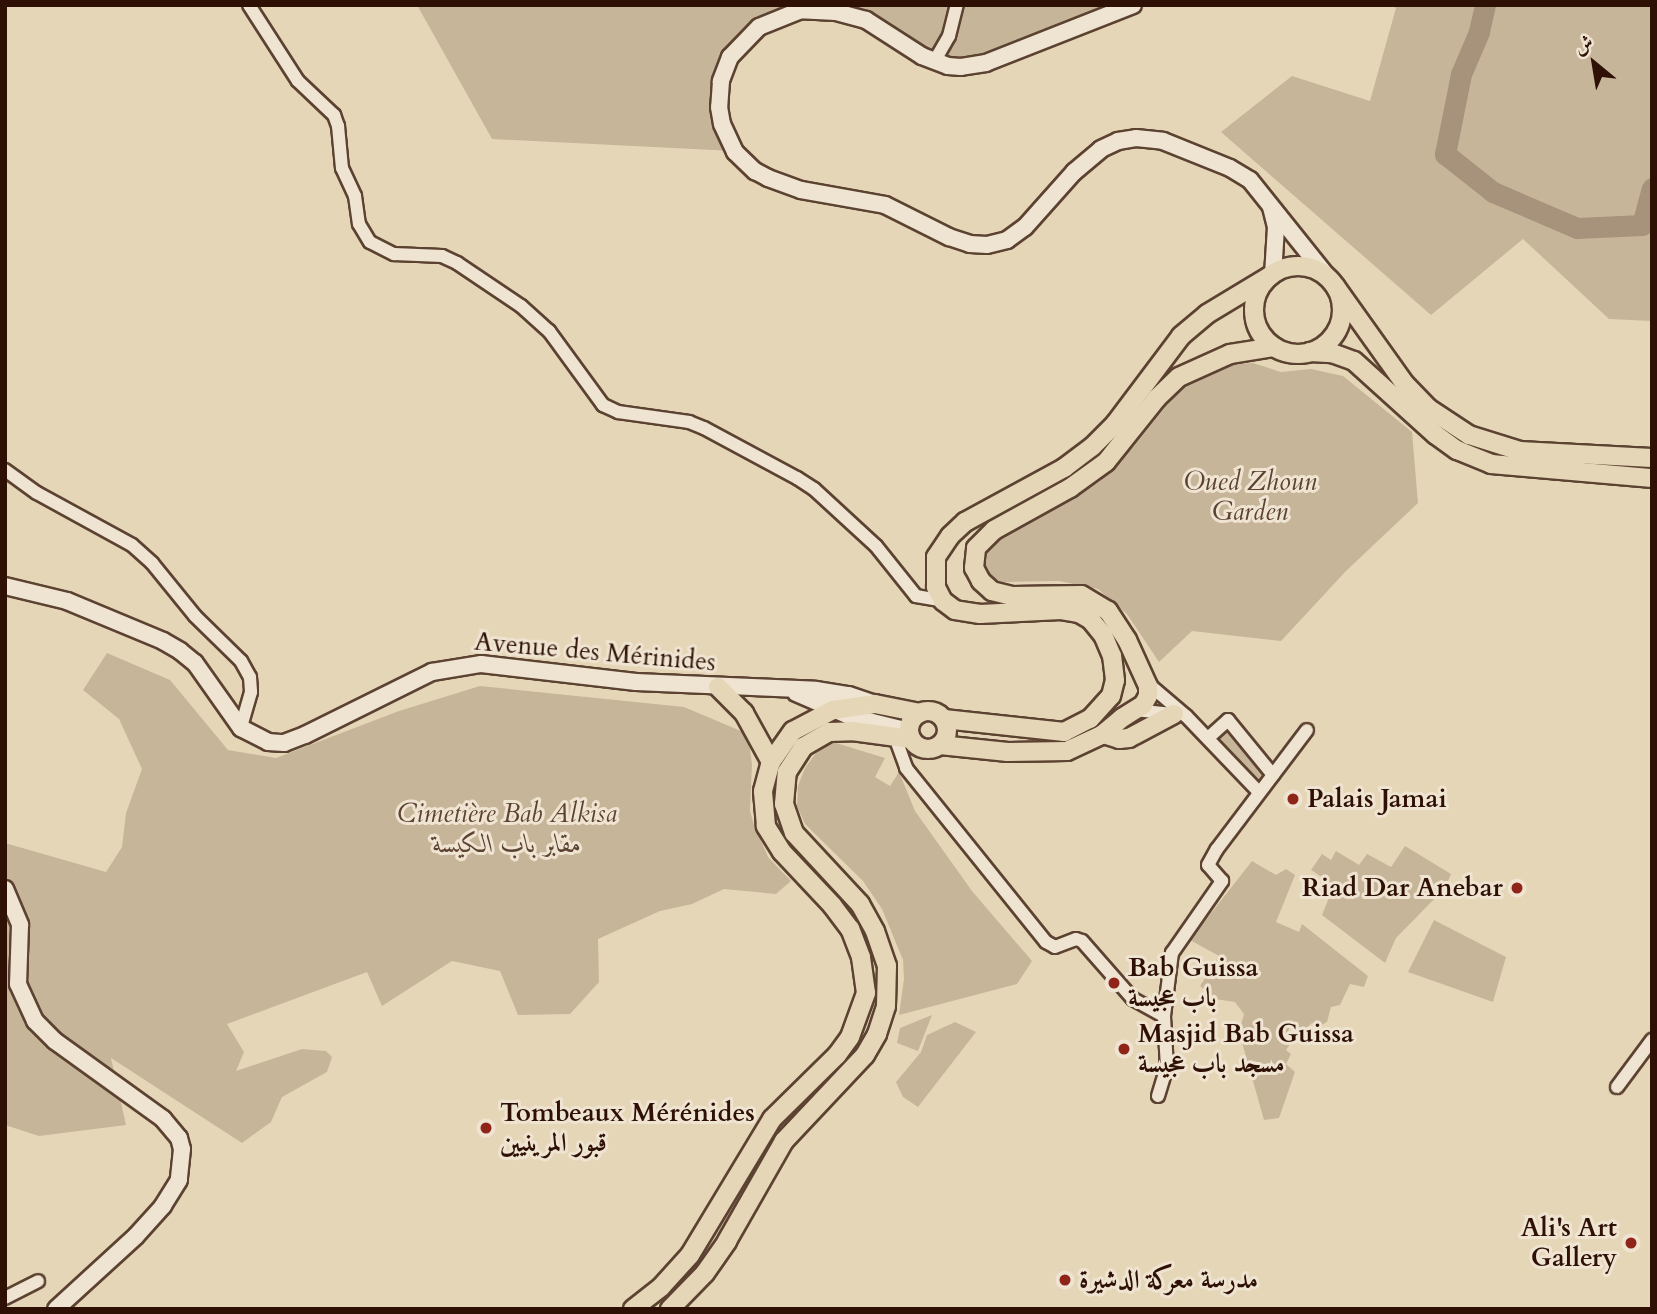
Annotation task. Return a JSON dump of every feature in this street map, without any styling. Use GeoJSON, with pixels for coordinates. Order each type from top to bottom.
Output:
{"type":"FeatureCollection","features":[{"type":"Feature","properties":{"kind":"main road"},"geometry":{"type":"LineString","coordinates":[[1133,5],[986,63],[948,66],[933,62],[866,20],[836,12],[801,10],[759,27],[730,57],[721,81],[719,107],[722,124],[735,152],[755,171],[768,178],[801,190],[885,205],[970,244],[987,245],[1007,240],[1025,227],[1088,158],[1118,141],[1136,138],[1182,147],[1250,180],[1333,283],[1405,384],[1428,408],[1469,435],[1520,451],[1652,458]]}},
{"type":"Feature","properties":{"kind":"main road"},"geometry":{"type":"LineString","coordinates":[[1269,201],[1276,227],[1272,276],[1258,294],[1255,316],[1262,336],[1274,347],[1292,354],[1332,354],[1354,360],[1436,435],[1457,450],[1490,464],[1652,478]]}},
{"type":"Feature","properties":{"kind":"main road"},"geometry":{"type":"LineString","coordinates":[[633,1309],[661,1287],[690,1255],[764,1129],[837,1055],[850,1037],[866,993],[861,957],[850,929],[832,905],[782,852],[766,826],[763,791],[771,762],[793,731],[833,710],[875,704],[920,713],[931,711],[944,719],[1064,732],[1090,719],[1113,688],[1107,645],[1098,628],[1084,616],[1061,610],[963,613],[943,601],[936,587],[934,565],[950,536],[980,513],[1081,456],[1115,424],[1188,329],[1224,303],[1288,268],[1305,267],[1333,283],[1342,306],[1339,326],[1328,342],[1310,352]]}},
{"type":"Feature","properties":{"kind":"main road"},"geometry":{"type":"LineString","coordinates":[[791,690],[833,710],[905,736],[926,749],[940,745],[1008,752],[1058,752],[1080,746],[1103,734],[1143,705],[1148,696],[1144,679],[1120,628],[1101,605],[1080,595],[1012,596],[992,591],[981,582],[974,568],[976,548],[994,530],[1070,488],[1106,462],[1157,398],[1179,377],[1230,354],[1274,347]]}},
{"type":"Feature","properties":{"kind":"main road"},"geometry":{"type":"LineString","coordinates":[[5,586],[66,601],[163,641],[180,651],[195,663],[241,728]]}},
{"type":"Feature","properties":{"kind":"main road","name":"Avenue des Mérinides"},"geometry":{"type":"LineString","coordinates":[[241,728],[268,742],[284,743],[432,672],[481,664],[636,682],[834,692],[875,704]]}},
{"type":"Feature","properties":{"kind":"main road"},"geometry":{"type":"LineString","coordinates":[[718,687],[744,713],[771,762]]}},
{"type":"Feature","properties":{"kind":"main road"},"geometry":{"type":"LineString","coordinates":[[905,736],[913,719],[920,713]]}},
{"type":"Feature","properties":{"kind":"main road"},"geometry":{"type":"LineString","coordinates":[[1103,734],[1129,738],[1180,715]]}},
{"type":"Feature","properties":{"kind":"main road"},"geometry":{"type":"LineString","coordinates":[[940,745],[947,733],[944,719]]}},
{"type":"Feature","properties":{"kind":"main road"},"geometry":{"type":"LineString","coordinates":[[670,1309],[705,1273],[727,1241],[784,1141],[852,1070],[880,1028],[887,999],[887,977],[875,930],[860,904],[794,833],[787,816],[783,793],[787,772],[797,753],[820,735],[840,730],[905,736]]}},
{"type":"Feature","properties":{"kind":"main road"},"geometry":{"type":"LineString","coordinates":[[5,889],[20,925],[18,984],[35,1021],[55,1041],[163,1119],[179,1138],[182,1149],[179,1180],[163,1206],[136,1236],[56,1309]]}},
{"type":"Feature","properties":{"kind":"street"},"geometry":{"type":"LineString","coordinates":[[249,5],[298,81],[334,115],[338,126],[342,167],[355,196],[359,223],[370,242],[394,254],[442,256],[457,263],[521,306],[549,331],[603,405],[618,412],[696,425],[797,478],[814,489],[876,546],[916,596],[943,601]]}},
{"type":"Feature","properties":{"kind":"street"},"geometry":{"type":"LineString","coordinates":[[933,62],[947,43],[957,5]]}},
{"type":"Feature","properties":{"kind":"street"},"geometry":{"type":"LineString","coordinates":[[5,470],[37,493],[132,545],[152,563],[203,625],[241,661],[250,677],[251,692],[241,728]]}},
{"type":"Feature","properties":{"kind":"street"},"geometry":{"type":"LineString","coordinates":[[1144,679],[1180,715],[1208,737],[1259,792]]}},
{"type":"Feature","properties":{"kind":"street"},"geometry":{"type":"LineString","coordinates":[[1133,710],[1180,715]]}},
{"type":"Feature","properties":{"kind":"street"},"geometry":{"type":"LineString","coordinates":[[1208,737],[1228,720],[1273,775]]}},
{"type":"Feature","properties":{"kind":"street"},"geometry":{"type":"LineString","coordinates":[[1158,1096],[1167,1067],[1164,1016],[1172,953],[1222,881],[1209,863],[1307,730]]}},
{"type":"Feature","properties":{"kind":"street"},"geometry":{"type":"LineString","coordinates":[[905,736],[906,768],[1046,942],[1055,947],[1079,939],[1133,999],[1164,1016]]}},
{"type":"Feature","properties":{"kind":"street"},"geometry":{"type":"LineString","coordinates":[[1617,1087],[1652,1040]]}},
{"type":"Feature","properties":{"kind":"street"},"geometry":{"type":"LineString","coordinates":[[5,1298],[38,1281]]}},
{"type":"Feature","properties":{"kind":"green space"},"geometry":{"type":"Polygon","coordinates":[[[417,5],[1124,5],[988,62],[915,53],[844,12],[764,14],[719,69],[733,151],[492,139],[417,5]]]}},
{"type":"Feature","properties":{"kind":"green space"},"geometry":{"type":"Polygon","coordinates":[[[1391,5],[1652,5],[1652,321],[1609,319],[1523,239],[1431,315],[1221,132],[1292,76],[1370,101],[1396,8],[1391,5]]]}},
{"type":"Feature","properties":{"kind":"green space","name":"Oued Zhoun Garden"},"geometry":{"type":"Polygon","coordinates":[[[1253,363],[1281,372],[1311,369],[1343,376],[1412,432],[1418,503],[1346,571],[1281,641],[1192,631],[1159,662],[1127,614],[1098,589],[1059,581],[1001,582],[980,568],[988,547],[1099,482],[1135,445],[1179,390],[1228,365],[1253,363]]]}},
{"type":"Feature","properties":{"kind":"green space","name":"Cimetière Bab Alkisa مقابر باب الكيسة"},"geometry":{"type":"Polygon","coordinates":[[[107,653],[170,680],[228,750],[276,758],[399,711],[480,686],[684,707],[748,734],[752,765],[750,811],[754,825],[768,857],[791,881],[776,894],[724,889],[692,904],[660,911],[598,939],[599,982],[570,1014],[518,1015],[500,971],[452,961],[382,1006],[367,972],[227,1024],[244,1052],[236,1071],[302,1049],[326,1051],[332,1057],[327,1072],[282,1097],[271,1122],[242,1143],[111,1058],[126,1125],[39,1136],[5,1125],[5,843],[106,872],[122,847],[126,813],[142,769],[119,719],[83,690],[107,653]]]}},
{"type":"Feature","properties":{"kind":"green space"},"geometry":{"type":"Polygon","coordinates":[[[1228,720],[1277,778],[1264,795],[1210,737],[1228,720]]]}},
{"type":"Feature","properties":{"kind":"green space"},"geometry":{"type":"Polygon","coordinates":[[[833,742],[885,758],[875,777],[890,786],[899,772],[915,811],[972,891],[1032,961],[1017,984],[899,1015],[904,979],[903,960],[882,909],[863,881],[805,824],[797,806],[798,786],[805,768],[816,753],[833,742]]]}},
{"type":"Feature","properties":{"kind":"green space"},"geometry":{"type":"Polygon","coordinates":[[[1405,846],[1451,874],[1445,888],[1396,938],[1385,963],[1322,915],[1334,885],[1311,870],[1322,854],[1331,860],[1336,851],[1359,865],[1367,854],[1391,867],[1405,846]]]}},
{"type":"Feature","properties":{"kind":"green space"},"geometry":{"type":"Polygon","coordinates":[[[1252,861],[1276,875],[1286,869],[1295,875],[1276,922],[1299,932],[1302,924],[1368,976],[1364,987],[1350,984],[1340,1005],[1331,1007],[1327,1022],[1318,1027],[1312,1023],[1305,1029],[1290,1024],[1288,1033],[1295,1037],[1286,1050],[1291,1054],[1286,1064],[1295,1072],[1279,1118],[1264,1120],[1239,1032],[1244,1014],[1235,1002],[1215,999],[1200,986],[1219,956],[1190,940],[1252,861]]]}},
{"type":"Feature","properties":{"kind":"green space"},"geometry":{"type":"Polygon","coordinates":[[[1434,920],[1506,957],[1493,1002],[1408,972],[1434,920]]]}},
{"type":"Feature","properties":{"kind":"green space"},"geometry":{"type":"Polygon","coordinates":[[[932,1015],[918,1051],[897,1043],[900,1028],[932,1015]]]}},
{"type":"Feature","properties":{"kind":"green space"},"geometry":{"type":"Polygon","coordinates":[[[955,1022],[976,1032],[918,1107],[903,1097],[896,1082],[921,1052],[927,1035],[955,1022]]]}},
{"type":"Feature","properties":{"kind":"waterway"},"geometry":{"type":"LineString","coordinates":[[1485,5],[1479,32],[1461,74],[1445,154],[1493,192],[1577,228],[1642,225],[1652,188]]}},
{"type":"Feature","properties":{"kind":"place","name":"Palais Jamai"},"geometry":{"type":"Point","coordinates":[1293,799]}},
{"type":"Feature","properties":{"kind":"place","name":"Riad Dar Anebar"},"geometry":{"type":"Point","coordinates":[1517,888]}},
{"type":"Feature","properties":{"kind":"place","name":"Bab Guissa باب عجيسة"},"geometry":{"type":"Point","coordinates":[1114,983]}},
{"type":"Feature","properties":{"kind":"place","name":"Masjid Bab Guissa مسجد باب عجيسة"},"geometry":{"type":"Point","coordinates":[1124,1049]}},
{"type":"Feature","properties":{"kind":"place","name":"Tombeaux Mérénides قبور المرينيين"},"geometry":{"type":"Point","coordinates":[486,1128]}},
{"type":"Feature","properties":{"kind":"place","name":"Ali's Art Gallery"},"geometry":{"type":"Point","coordinates":[1631,1243]}},
{"type":"Feature","properties":{"kind":"place","name":"مدرسة معركة الدشيرة"},"geometry":{"type":"Point","coordinates":[1065,1280]}}]}
